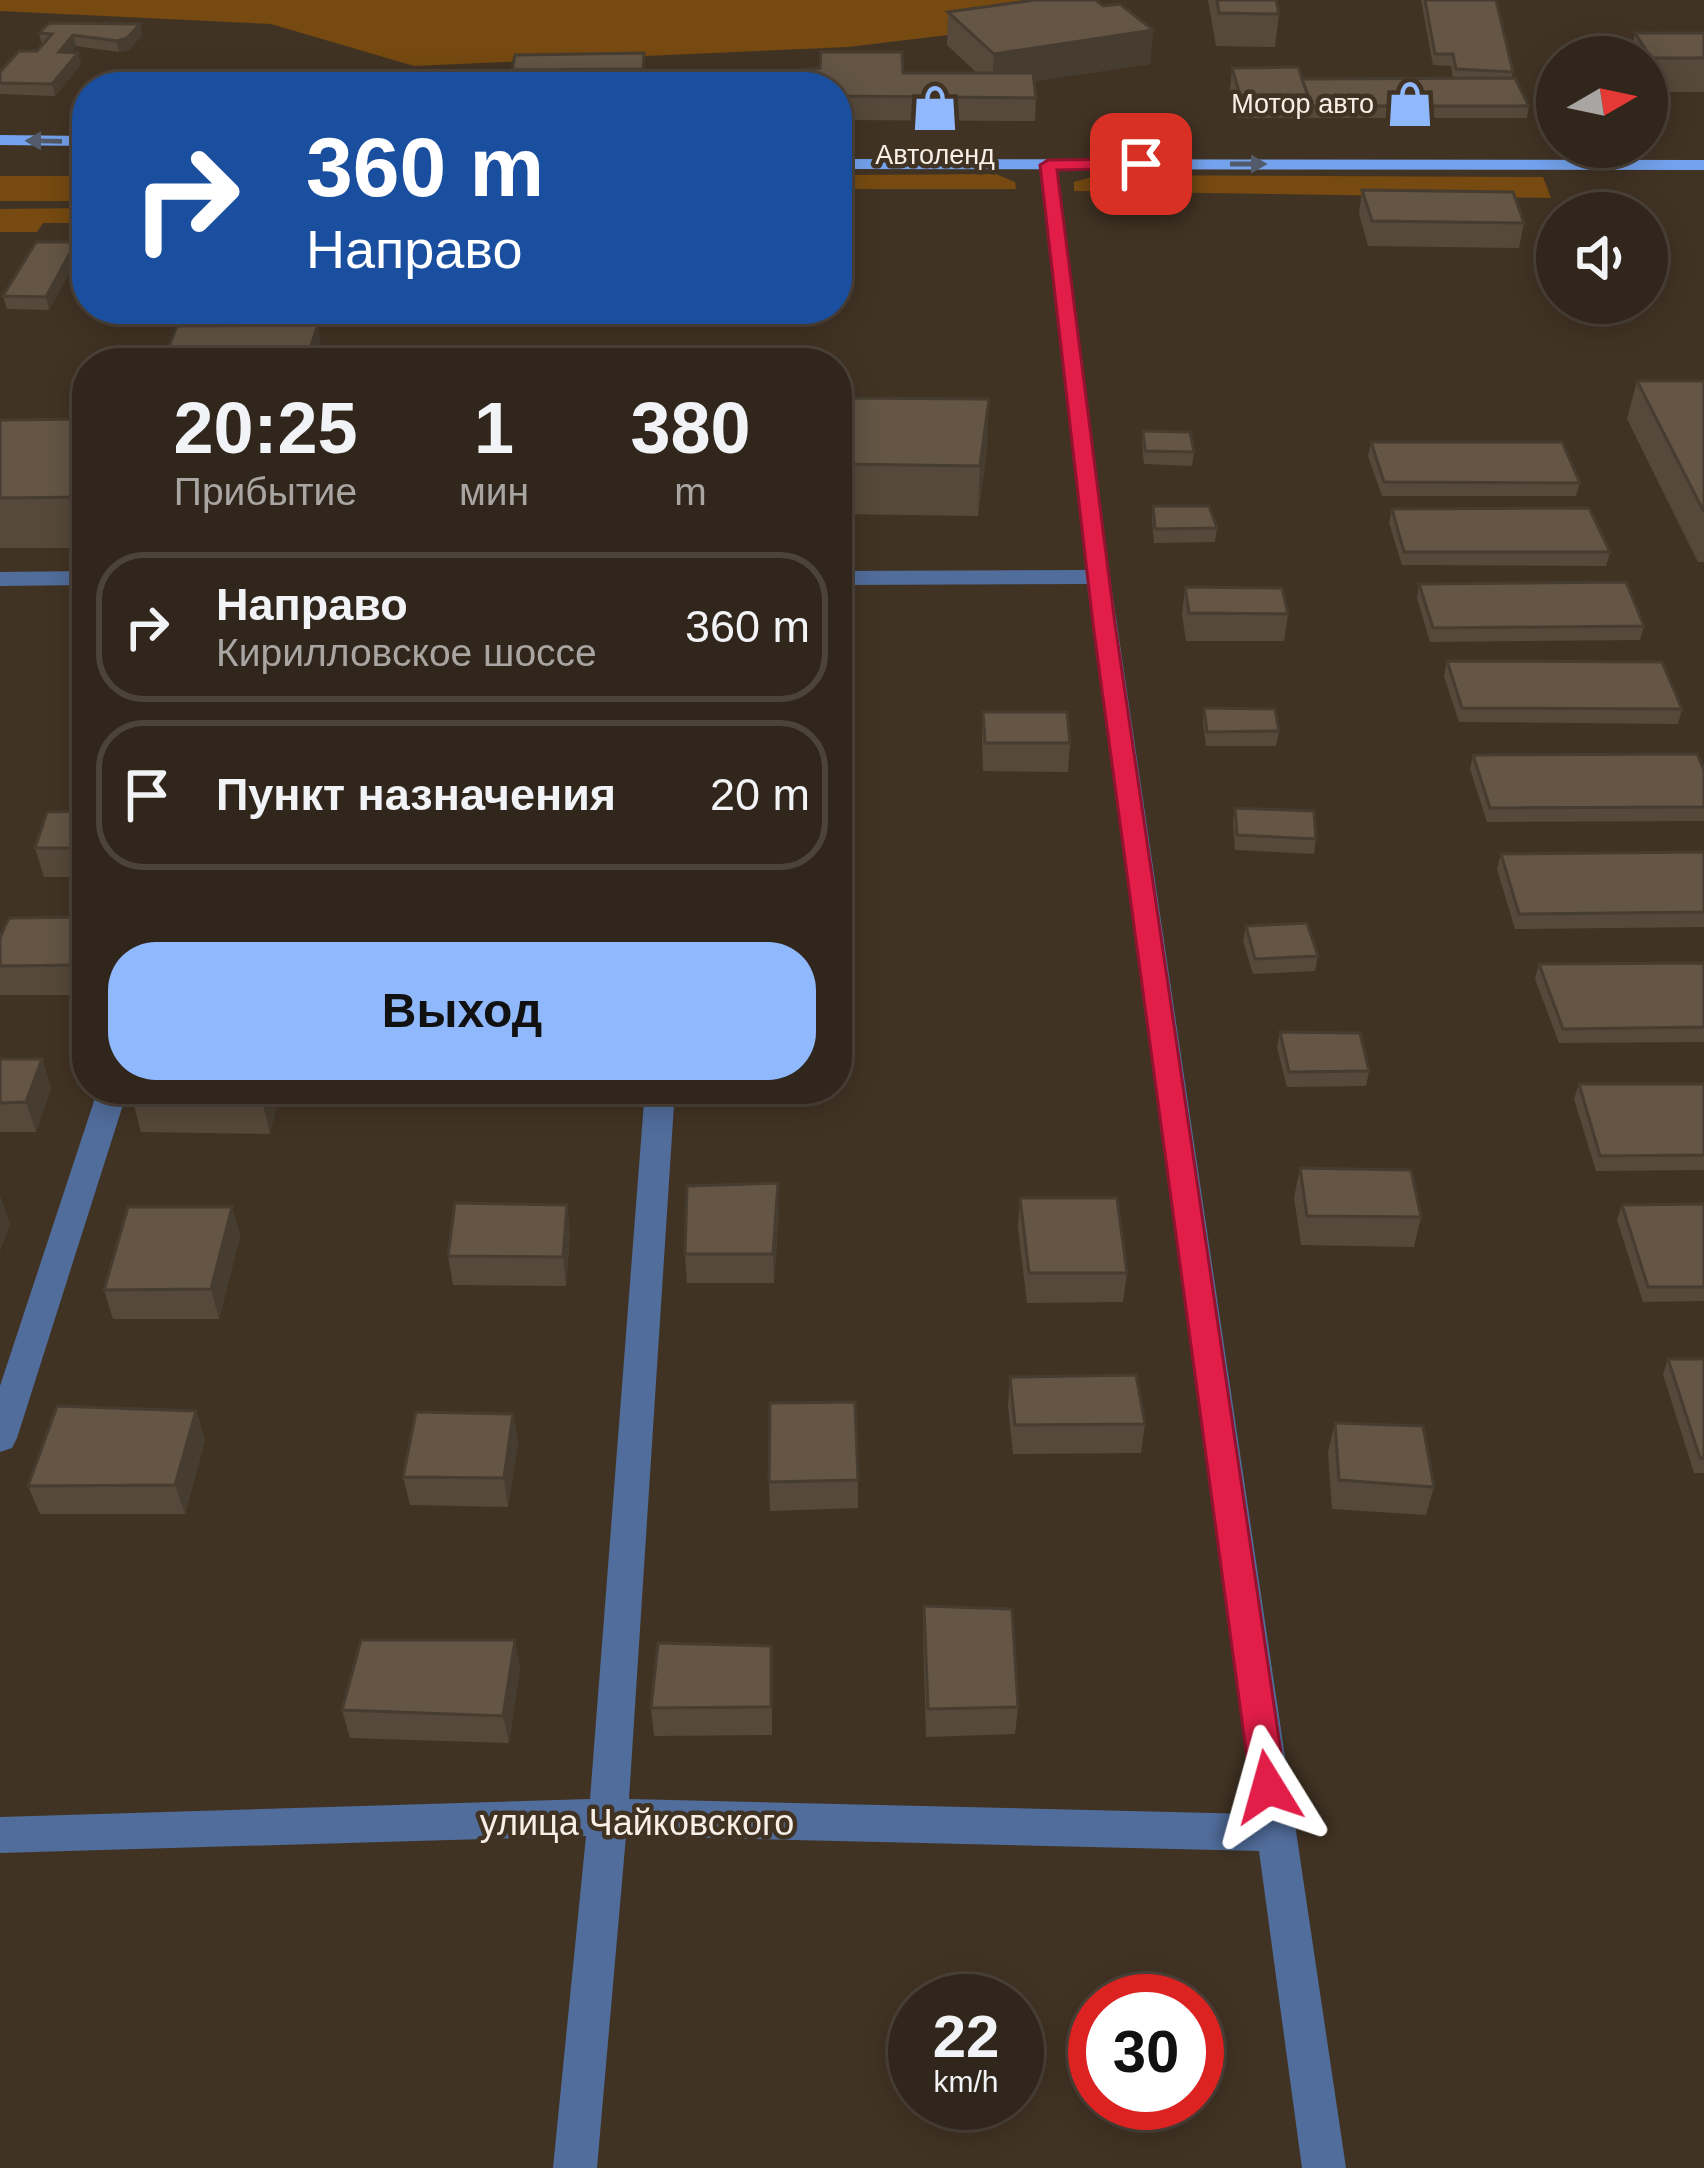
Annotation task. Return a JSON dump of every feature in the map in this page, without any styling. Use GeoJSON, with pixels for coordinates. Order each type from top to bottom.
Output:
{"type":"FeatureCollection","features":[{"type":"Feature","properties":{"kind":"main road"},"geometry":{"type":"LineString","coordinates":[[0,140],[72,141]]}},
{"type":"Feature","properties":{"kind":"main road"},"geometry":{"type":"LineString","coordinates":[[852,143],[1536,146]]}},
{"type":"Feature","properties":{"kind":"main road"},"geometry":{"type":"LineString","coordinates":[[852,164],[1704,165],[1698,145]]}},
{"type":"Feature","properties":{"kind":"main road"},"geometry":{"type":"LineString","coordinates":[[0,160],[72,160]]}},
{"type":"Feature","properties":{"kind":"street"},"geometry":{"type":"LineString","coordinates":[[1048,165],[1098,577],[1324,2168]]}},
{"type":"Feature","properties":{"kind":"street"},"geometry":{"type":"LineString","coordinates":[[852,578],[1098,577]]}},
{"type":"Feature","properties":{"kind":"street"},"geometry":{"type":"LineString","coordinates":[[0,579],[72,578]]}},
{"type":"Feature","properties":{"kind":"street"},"geometry":{"type":"LineString","coordinates":[[0,1438],[108,1104]]}},
{"type":"Feature","properties":{"kind":"street"},"geometry":{"type":"LineString","coordinates":[[575,2168],[608,1817],[659,1104]]}},
{"type":"Feature","properties":{"kind":"street","name":"улица Чайковского"},"geometry":{"type":"LineString","coordinates":[[0,1835],[608,1817],[1275,1833]]}},
{"type":"Feature","properties":{"kind":"shaded area"},"geometry":{"type":"Polygon","coordinates":[[[0,0],[1038,0],[1039,24],[848,47],[414,66],[271,24],[0,11],[0,0]]]}},
{"type":"Feature","properties":{"kind":"shaded area"},"geometry":{"type":"Polygon","coordinates":[[[996,174],[1015,182],[1016,189],[852,189],[852,175],[996,174]]]}},
{"type":"Feature","properties":{"kind":"shaded area"},"geometry":{"type":"Polygon","coordinates":[[[1098,175],[1543,177],[1549,192],[1536,192],[1536,198],[1074,191],[1074,182],[1098,175]]]}},
{"type":"Feature","properties":{"kind":"shaded area"},"geometry":{"type":"Polygon","coordinates":[[[0,176],[72,176],[72,201],[0,201],[0,176]]]}},
{"type":"Feature","properties":{"kind":"shaded area"},"geometry":{"type":"Polygon","coordinates":[[[72,208],[72,223],[43,223],[37,232],[0,232],[0,209],[72,208]]]}},
{"type":"Feature","properties":{"kind":"building"},"geometry":{"type":"Polygon","coordinates":[[[1035,0],[1120,4],[1153,30],[994,54],[948,12],[1035,0]]]}},
{"type":"Feature","properties":{"kind":"building"},"geometry":{"type":"Polygon","coordinates":[[[1217,0],[1276,0],[1279,14],[1219,13],[1217,0]]]}},
{"type":"Feature","properties":{"kind":"building"},"geometry":{"type":"Polygon","coordinates":[[[1425,0],[1496,0],[1513,72],[1456,69],[1453,54],[1435,54],[1425,0]]]}},
{"type":"Feature","properties":{"kind":"building"},"geometry":{"type":"Polygon","coordinates":[[[49,23],[140,24],[117,41],[73,35],[59,52],[78,53],[52,84],[0,83],[0,72],[19,51],[37,51],[52,34],[39,33],[49,23]]]}},
{"type":"Feature","properties":{"kind":"building"},"geometry":{"type":"Polygon","coordinates":[[[1704,33],[1704,58],[1668,58],[1668,36],[1637,36],[1704,33]]]}},
{"type":"Feature","properties":{"kind":"building"},"geometry":{"type":"Polygon","coordinates":[[[821,52],[902,52],[903,73],[1033,73],[1036,98],[852,96],[852,72],[803,72],[820,68],[821,52]]]}},
{"type":"Feature","properties":{"kind":"building"},"geometry":{"type":"Polygon","coordinates":[[[644,53],[643,69],[512,70],[515,55],[644,53]]]}},
{"type":"Feature","properties":{"kind":"building"},"geometry":{"type":"Polygon","coordinates":[[[1298,67],[1308,95],[1240,95],[1232,68],[1298,67]]]}},
{"type":"Feature","properties":{"kind":"building"},"geometry":{"type":"Polygon","coordinates":[[[1515,78],[1529,106],[1306,106],[1302,79],[1515,78]]]}},
{"type":"Feature","properties":{"kind":"building"},"geometry":{"type":"Polygon","coordinates":[[[1362,190],[1513,192],[1524,223],[1372,221],[1362,190]]]}},
{"type":"Feature","properties":{"kind":"building"},"geometry":{"type":"Polygon","coordinates":[[[36,242],[72,242],[46,297],[3,296],[36,242]]]}},
{"type":"Feature","properties":{"kind":"building"},"geometry":{"type":"Polygon","coordinates":[[[318,325],[310,348],[168,348],[177,326],[318,325]]]}},
{"type":"Feature","properties":{"kind":"building"},"geometry":{"type":"Polygon","coordinates":[[[1637,381],[1704,381],[1704,512],[1637,381]]]}},
{"type":"Feature","properties":{"kind":"building"},"geometry":{"type":"Polygon","coordinates":[[[852,398],[989,399],[980,466],[852,464],[852,398]]]}},
{"type":"Feature","properties":{"kind":"building"},"geometry":{"type":"Polygon","coordinates":[[[72,419],[72,497],[0,498],[0,420],[72,419]]]}},
{"type":"Feature","properties":{"kind":"building"},"geometry":{"type":"Polygon","coordinates":[[[1143,431],[1190,432],[1194,452],[1145,451],[1143,431]]]}},
{"type":"Feature","properties":{"kind":"building"},"geometry":{"type":"Polygon","coordinates":[[[1371,442],[1562,442],[1580,483],[1384,482],[1371,442]]]}},
{"type":"Feature","properties":{"kind":"building"},"geometry":{"type":"Polygon","coordinates":[[[1153,506],[1209,506],[1217,528],[1155,529],[1153,506]]]}},
{"type":"Feature","properties":{"kind":"building"},"geometry":{"type":"Polygon","coordinates":[[[1589,508],[1610,552],[1404,552],[1392,509],[1589,508]]]}},
{"type":"Feature","properties":{"kind":"building"},"geometry":{"type":"Polygon","coordinates":[[[1626,582],[1644,626],[1433,628],[1419,584],[1626,582]]]}},
{"type":"Feature","properties":{"kind":"building"},"geometry":{"type":"Polygon","coordinates":[[[1185,587],[1282,588],[1288,614],[1189,613],[1185,587]]]}},
{"type":"Feature","properties":{"kind":"building"},"geometry":{"type":"Polygon","coordinates":[[[1447,661],[1662,662],[1682,709],[1462,708],[1447,661]]]}},
{"type":"Feature","properties":{"kind":"building"},"geometry":{"type":"Polygon","coordinates":[[[1204,708],[1275,709],[1279,731],[1207,732],[1204,708]]]}},
{"type":"Feature","properties":{"kind":"building"},"geometry":{"type":"Polygon","coordinates":[[[983,712],[1067,712],[1070,743],[985,743],[983,712]]]}},
{"type":"Feature","properties":{"kind":"building"},"geometry":{"type":"Polygon","coordinates":[[[1697,754],[1704,770],[1704,807],[1490,808],[1473,755],[1697,754]]]}},
{"type":"Feature","properties":{"kind":"building"},"geometry":{"type":"Polygon","coordinates":[[[1235,808],[1314,811],[1316,839],[1237,835],[1235,808]]]}},
{"type":"Feature","properties":{"kind":"building"},"geometry":{"type":"Polygon","coordinates":[[[72,811],[72,848],[35,848],[47,812],[72,811]]]}},
{"type":"Feature","properties":{"kind":"building"},"geometry":{"type":"Polygon","coordinates":[[[1704,852],[1704,912],[1519,914],[1501,854],[1704,852]]]}},
{"type":"Feature","properties":{"kind":"building"},"geometry":{"type":"Polygon","coordinates":[[[72,917],[72,965],[0,966],[0,938],[9,918],[72,917]]]}},
{"type":"Feature","properties":{"kind":"building"},"geometry":{"type":"Polygon","coordinates":[[[1307,923],[1318,956],[1255,959],[1246,926],[1307,923]]]}},
{"type":"Feature","properties":{"kind":"building"},"geometry":{"type":"Polygon","coordinates":[[[1704,963],[1704,1027],[1563,1029],[1539,964],[1704,963]]]}},
{"type":"Feature","properties":{"kind":"building"},"geometry":{"type":"Polygon","coordinates":[[[1280,1032],[1360,1033],[1369,1071],[1289,1072],[1280,1032]]]}},
{"type":"Feature","properties":{"kind":"building"},"geometry":{"type":"Polygon","coordinates":[[[0,1059],[42,1059],[26,1102],[0,1103],[0,1059]]]}},
{"type":"Feature","properties":{"kind":"building"},"geometry":{"type":"Polygon","coordinates":[[[1579,1084],[1704,1084],[1704,1155],[1600,1156],[1579,1084]]]}},
{"type":"Feature","properties":{"kind":"building"},"geometry":{"type":"Polygon","coordinates":[[[1300,1168],[1411,1170],[1421,1217],[1307,1216],[1300,1168]]]}},
{"type":"Feature","properties":{"kind":"building"},"geometry":{"type":"Polygon","coordinates":[[[778,1183],[773,1254],[685,1254],[687,1186],[778,1183]]]}},
{"type":"Feature","properties":{"kind":"building"},"geometry":{"type":"Polygon","coordinates":[[[1020,1198],[1117,1198],[1127,1273],[1029,1273],[1020,1198]]]}},
{"type":"Feature","properties":{"kind":"building"},"geometry":{"type":"Polygon","coordinates":[[[455,1203],[567,1205],[563,1257],[448,1256],[455,1203]]]}},
{"type":"Feature","properties":{"kind":"building"},"geometry":{"type":"Polygon","coordinates":[[[1704,1204],[1704,1287],[1648,1287],[1622,1205],[1704,1204]]]}},
{"type":"Feature","properties":{"kind":"building"},"geometry":{"type":"Polygon","coordinates":[[[128,1207],[232,1207],[211,1289],[104,1290],[128,1207]]]}},
{"type":"Feature","properties":{"kind":"building"},"geometry":{"type":"Polygon","coordinates":[[[1668,1359],[1704,1359],[1704,1458],[1700,1458],[1668,1359]]]}},
{"type":"Feature","properties":{"kind":"building"},"geometry":{"type":"Polygon","coordinates":[[[1136,1375],[1145,1424],[1015,1425],[1010,1377],[1136,1375]]]}},
{"type":"Feature","properties":{"kind":"building"},"geometry":{"type":"Polygon","coordinates":[[[855,1402],[858,1480],[769,1482],[770,1403],[855,1402]]]}},
{"type":"Feature","properties":{"kind":"building"},"geometry":{"type":"Polygon","coordinates":[[[57,1406],[196,1411],[175,1485],[28,1486],[57,1406]]]}},
{"type":"Feature","properties":{"kind":"building"},"geometry":{"type":"Polygon","coordinates":[[[416,1412],[513,1414],[504,1478],[403,1477],[416,1412]]]}},
{"type":"Feature","properties":{"kind":"building"},"geometry":{"type":"Polygon","coordinates":[[[1335,1423],[1423,1426],[1434,1487],[1339,1480],[1335,1423]]]}},
{"type":"Feature","properties":{"kind":"building"},"geometry":{"type":"Polygon","coordinates":[[[924,1606],[1012,1609],[1018,1707],[928,1709],[924,1606]]]}},
{"type":"Feature","properties":{"kind":"building"},"geometry":{"type":"Polygon","coordinates":[[[361,1640],[515,1640],[503,1716],[342,1710],[361,1640]]]}},
{"type":"Feature","properties":{"kind":"building"},"geometry":{"type":"Polygon","coordinates":[[[658,1643],[771,1646],[771,1707],[651,1708],[658,1643]]]}},
{"type":"Feature","properties":{"kind":"place","name":"Мотор авто"},"geometry":{"type":"Point","coordinates":[1410,104]}},
{"type":"Feature","properties":{"kind":"place","name":"Автоленд"},"geometry":{"type":"Point","coordinates":[935,108]}},
{"type":"Feature","properties":{"kind":"route"},"geometry":{"type":"LineString","coordinates":[[1141,164],[1048,165],[1104,624],[1268,1787]]}}]}
